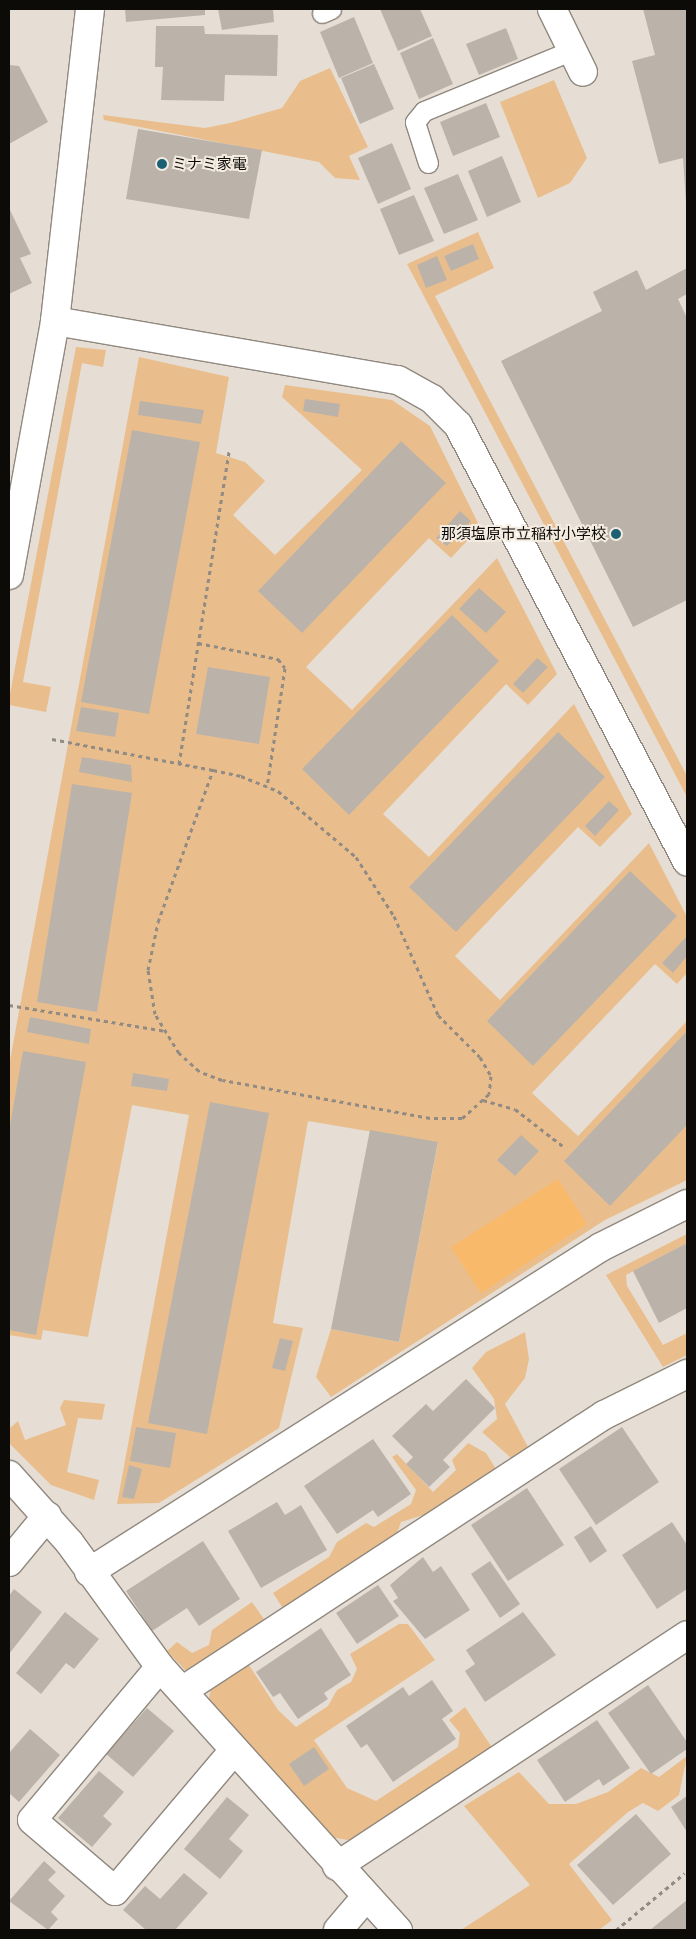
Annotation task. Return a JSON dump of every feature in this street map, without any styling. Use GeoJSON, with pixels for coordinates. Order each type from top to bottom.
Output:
{"type":"FeatureCollection","features":[{"type":"Feature","properties":{"kind":"street"},"geometry":{"type":"LineString","coordinates":[[9,575],[55,321],[90,9]]}},
{"type":"Feature","properties":{"kind":"street"},"geometry":{"type":"LineString","coordinates":[[552,9],[578,61]]}},
{"type":"Feature","properties":{"kind":"street"},"geometry":{"type":"LineString","coordinates":[[55,321],[398,380],[432,399],[458,425],[687,862]]}},
{"type":"Feature","properties":{"kind":"street"},"geometry":{"type":"LineString","coordinates":[[89,1572],[601,1247],[687,1204]]}},
{"type":"Feature","properties":{"kind":"street"},"geometry":{"type":"LineString","coordinates":[[182,1691],[604,1415],[684,1382]]}},
{"type":"Feature","properties":{"kind":"street"},"geometry":{"type":"LineString","coordinates":[[9,1475],[47,1516],[160,1667],[337,1866],[398,1930]]}},
{"type":"Feature","properties":{"kind":"street"},"geometry":{"type":"LineString","coordinates":[[9,1562],[47,1516]]}},
{"type":"Feature","properties":{"kind":"street"},"geometry":{"type":"LineString","coordinates":[[337,1866],[687,1635]]}},
{"type":"Feature","properties":{"kind":"street"},"geometry":{"type":"LineString","coordinates":[[160,1667],[32,1820],[115,1891],[234,1750]]}},
{"type":"Feature","properties":{"kind":"street"},"geometry":{"type":"LineString","coordinates":[[338,1930],[366,1896]]}},
{"type":"Feature","properties":{"kind":"lane"},"geometry":{"type":"LineString","coordinates":[[428,163],[415,122],[424,111],[578,61]]}},
{"type":"Feature","properties":{"kind":"path"},"geometry":{"type":"LineString","coordinates":[[179,764],[229,451]]}},
{"type":"Feature","properties":{"kind":"path"},"geometry":{"type":"LineString","coordinates":[[198,643],[278,659],[285,668],[267,786]]}},
{"type":"Feature","properties":{"kind":"path"},"geometry":{"type":"LineString","coordinates":[[52,739],[213,770],[267,786],[308,814],[356,856],[394,916],[438,1015],[480,1058],[491,1076],[483,1100],[462,1118],[430,1118],[222,1080],[199,1071],[178,1053],[155,1014],[148,970],[158,922],[213,770]]}},
{"type":"Feature","properties":{"kind":"path"},"geometry":{"type":"LineString","coordinates":[[9,1005],[166,1031]]}},
{"type":"Feature","properties":{"kind":"path"},"geometry":{"type":"LineString","coordinates":[[483,1100],[514,1109],[564,1147]]}},
{"type":"Feature","properties":{"kind":"path"},"geometry":{"type":"LineString","coordinates":[[616,1930],[685,1873]]}},
{"type":"Feature","properties":{"kind":"shaded area"},"geometry":{"type":"Polygon","coordinates":[[[330,68],[368,147],[349,156],[360,180],[335,178],[319,162],[104,120],[103,115],[205,128],[230,123],[282,108],[300,81],[330,68]]]}},
{"type":"Feature","properties":{"kind":"shaded area"},"geometry":{"type":"Polygon","coordinates":[[[554,80],[587,158],[570,183],[538,198],[500,102],[554,80]]]}},
{"type":"Feature","properties":{"kind":"shaded area"},"geometry":{"type":"Polygon","coordinates":[[[478,232],[494,268],[435,296],[687,776],[687,797],[407,264],[478,232]]]}},
{"type":"Feature","properties":{"kind":"shaded area"},"geometry":{"type":"Polygon","coordinates":[[[76,347],[106,350],[103,367],[82,363],[23,682],[51,687],[46,712],[9,705],[9,699],[76,347]]]}},
{"type":"Feature","properties":{"kind":"shaded area"},"geometry":{"type":"Polygon","coordinates":[[[139,357],[229,377],[216,453],[245,462],[265,481],[233,515],[275,555],[362,470],[282,397],[285,385],[392,400],[430,426],[480,527],[451,558],[429,538],[306,667],[352,710],[497,558],[557,674],[528,705],[506,684],[383,814],[429,857],[574,704],[632,814],[600,847],[578,827],[455,956],[500,1000],[649,843],[687,917],[687,973],[677,984],[655,964],[532,1093],[578,1136],[687,1021],[687,1180],[605,1220],[331,1397],[316,1377],[331,1329],[399,1342],[438,1143],[308,1121],[273,1323],[303,1328],[279,1428],[159,1503],[117,1504],[189,1115],[132,1105],[88,1337],[43,1330],[41,1340],[9,1335],[9,1066],[139,357]]]}},
{"type":"Feature","properties":{"kind":"shaded area"},"geometry":{"type":"Polygon","coordinates":[[[558,1179],[587,1224],[481,1293],[451,1247],[558,1179]]]}},
{"type":"Feature","properties":{"kind":"shaded area"},"geometry":{"type":"Polygon","coordinates":[[[687,1234],[687,1243],[626,1275],[627,1286],[663,1345],[687,1333],[687,1355],[663,1367],[606,1275],[687,1234]]]}},
{"type":"Feature","properties":{"kind":"shaded area"},"geometry":{"type":"Polygon","coordinates":[[[525,1332],[529,1359],[525,1378],[505,1404],[528,1447],[511,1458],[482,1432],[497,1419],[494,1399],[472,1368],[486,1352],[525,1332]]]}},
{"type":"Feature","properties":{"kind":"shaded area"},"geometry":{"type":"Polygon","coordinates":[[[64,1400],[105,1404],[102,1420],[78,1418],[67,1472],[99,1480],[94,1500],[51,1485],[9,1443],[9,1429],[18,1421],[25,1440],[66,1425],[60,1408],[64,1400]]]}},
{"type":"Feature","properties":{"kind":"shaded area"},"geometry":{"type":"Polygon","coordinates":[[[468,1443],[486,1453],[496,1469],[430,1513],[401,1522],[396,1536],[284,1610],[273,1593],[329,1557],[337,1542],[366,1523],[374,1527],[411,1504],[416,1490],[392,1457],[397,1454],[433,1492],[456,1470],[452,1460],[468,1443]]]}},
{"type":"Feature","properties":{"kind":"shaded area"},"geometry":{"type":"Polygon","coordinates":[[[252,1602],[266,1622],[201,1665],[185,1670],[167,1651],[177,1642],[192,1653],[209,1645],[212,1630],[252,1602]]]}},
{"type":"Feature","properties":{"kind":"shaded area"},"geometry":{"type":"Polygon","coordinates":[[[399,1624],[408,1624],[435,1660],[314,1740],[347,1788],[376,1801],[458,1747],[460,1733],[449,1720],[465,1707],[493,1749],[353,1841],[331,1837],[208,1703],[212,1684],[247,1662],[278,1710],[296,1727],[328,1706],[337,1690],[351,1682],[357,1669],[350,1654],[399,1624]]]}},
{"type":"Feature","properties":{"kind":"shaded area"},"geometry":{"type":"Polygon","coordinates":[[[687,1756],[679,1795],[658,1811],[643,1803],[628,1812],[569,1864],[612,1920],[599,1930],[461,1930],[530,1885],[464,1806],[519,1772],[549,1804],[576,1804],[608,1792],[641,1768],[659,1777],[687,1756]]]}},
{"type":"Feature","properties":{"kind":"building"},"geometry":{"type":"Polygon","coordinates":[[[125,9],[205,9],[205,15],[126,22],[125,9]]]}},
{"type":"Feature","properties":{"kind":"building"},"geometry":{"type":"Polygon","coordinates":[[[218,9],[273,9],[274,22],[222,30],[218,9]]]}},
{"type":"Feature","properties":{"kind":"building"},"geometry":{"type":"Polygon","coordinates":[[[380,9],[420,9],[432,36],[398,51],[380,9]]]}},
{"type":"Feature","properties":{"kind":"building"},"geometry":{"type":"Polygon","coordinates":[[[643,9],[687,9],[687,218],[683,158],[659,164],[632,61],[655,55],[643,9]]]}},
{"type":"Feature","properties":{"kind":"building"},"geometry":{"type":"Polygon","coordinates":[[[354,17],[373,63],[339,78],[320,32],[354,17]]]}},
{"type":"Feature","properties":{"kind":"building"},"geometry":{"type":"Polygon","coordinates":[[[156,26],[204,26],[205,34],[278,35],[277,76],[225,75],[224,101],[161,100],[163,67],[155,67],[156,26]]]}},
{"type":"Feature","properties":{"kind":"building"},"geometry":{"type":"Polygon","coordinates":[[[506,28],[518,59],[479,75],[466,44],[506,28]]]}},
{"type":"Feature","properties":{"kind":"building"},"geometry":{"type":"Polygon","coordinates":[[[433,38],[453,84],[419,99],[400,53],[433,38]]]}},
{"type":"Feature","properties":{"kind":"building"},"geometry":{"type":"Polygon","coordinates":[[[374,64],[394,109],[360,124],[341,78],[374,64]]]}},
{"type":"Feature","properties":{"kind":"building"},"geometry":{"type":"Polygon","coordinates":[[[9,65],[19,66],[48,122],[9,144],[9,65]]]}},
{"type":"Feature","properties":{"kind":"building"},"geometry":{"type":"Polygon","coordinates":[[[486,103],[500,137],[453,156],[440,122],[486,103]]]}},
{"type":"Feature","properties":{"kind":"building"},"geometry":{"type":"Polygon","coordinates":[[[138,129],[262,150],[249,219],[126,199],[138,129]]]}},
{"type":"Feature","properties":{"kind":"building"},"geometry":{"type":"Polygon","coordinates":[[[392,143],[411,189],[378,204],[358,158],[392,143]]]}},
{"type":"Feature","properties":{"kind":"building"},"geometry":{"type":"Polygon","coordinates":[[[502,156],[521,202],[487,217],[468,171],[502,156]]]}},
{"type":"Feature","properties":{"kind":"building"},"geometry":{"type":"Polygon","coordinates":[[[458,174],[478,220],[444,234],[424,188],[458,174]]]}},
{"type":"Feature","properties":{"kind":"building"},"geometry":{"type":"Polygon","coordinates":[[[414,195],[434,241],[399,255],[380,209],[414,195]]]}},
{"type":"Feature","properties":{"kind":"building"},"geometry":{"type":"Polygon","coordinates":[[[9,208],[31,254],[20,258],[32,283],[9,294],[9,208]]]}},
{"type":"Feature","properties":{"kind":"building"},"geometry":{"type":"Polygon","coordinates":[[[473,244],[479,259],[451,271],[444,256],[473,244]]]}},
{"type":"Feature","properties":{"kind":"building"},"geometry":{"type":"Polygon","coordinates":[[[437,256],[447,280],[426,288],[417,265],[437,256]]]}},
{"type":"Feature","properties":{"kind":"building"},"geometry":{"type":"Polygon","coordinates":[[[687,268],[687,294],[678,299],[687,318],[687,600],[633,627],[501,361],[602,311],[593,292],[637,270],[646,290],[687,268]]]}},
{"type":"Feature","properties":{"kind":"building"},"geometry":{"type":"Polygon","coordinates":[[[305,399],[340,404],[338,417],[303,411],[305,399]]]}},
{"type":"Feature","properties":{"kind":"building"},"geometry":{"type":"Polygon","coordinates":[[[140,401],[204,410],[201,424],[138,415],[140,401]]]}},
{"type":"Feature","properties":{"kind":"building"},"geometry":{"type":"Polygon","coordinates":[[[132,430],[200,442],[149,714],[81,702],[132,430]]]}},
{"type":"Feature","properties":{"kind":"building"},"geometry":{"type":"Polygon","coordinates":[[[401,441],[446,483],[302,633],[258,591],[401,441]]]}},
{"type":"Feature","properties":{"kind":"building"},"geometry":{"type":"Polygon","coordinates":[[[460,511],[471,521],[447,546],[436,538],[460,511]]]}},
{"type":"Feature","properties":{"kind":"building"},"geometry":{"type":"Polygon","coordinates":[[[479,588],[506,612],[486,633],[459,609],[479,588]]]}},
{"type":"Feature","properties":{"kind":"building"},"geometry":{"type":"Polygon","coordinates":[[[452,615],[499,661],[349,815],[302,769],[452,615]]]}},
{"type":"Feature","properties":{"kind":"building"},"geometry":{"type":"Polygon","coordinates":[[[537,658],[548,667],[523,693],[513,684],[537,658]]]}},
{"type":"Feature","properties":{"kind":"building"},"geometry":{"type":"Polygon","coordinates":[[[208,667],[270,677],[259,744],[196,734],[208,667]]]}},
{"type":"Feature","properties":{"kind":"building"},"geometry":{"type":"Polygon","coordinates":[[[81,707],[119,713],[115,737],[76,731],[81,707]]]}},
{"type":"Feature","properties":{"kind":"building"},"geometry":{"type":"Polygon","coordinates":[[[558,732],[605,777],[456,932],[409,887],[558,732]]]}},
{"type":"Feature","properties":{"kind":"building"},"geometry":{"type":"Polygon","coordinates":[[[82,757],[131,765],[132,782],[79,772],[82,757]]]}},
{"type":"Feature","properties":{"kind":"building"},"geometry":{"type":"Polygon","coordinates":[[[72,784],[132,793],[97,1012],[37,1002],[72,784]]]}},
{"type":"Feature","properties":{"kind":"building"},"geometry":{"type":"Polygon","coordinates":[[[609,801],[619,810],[595,836],[585,826],[609,801]]]}},
{"type":"Feature","properties":{"kind":"building"},"geometry":{"type":"Polygon","coordinates":[[[630,871],[677,916],[533,1066],[487,1021],[630,871]]]}},
{"type":"Feature","properties":{"kind":"building"},"geometry":{"type":"Polygon","coordinates":[[[687,936],[687,956],[673,973],[662,963],[687,936]]]}},
{"type":"Feature","properties":{"kind":"building"},"geometry":{"type":"Polygon","coordinates":[[[30,1017],[91,1029],[89,1044],[27,1032],[30,1017]]]}},
{"type":"Feature","properties":{"kind":"building"},"geometry":{"type":"Polygon","coordinates":[[[687,1031],[687,1125],[610,1206],[564,1161],[687,1031]]]}},
{"type":"Feature","properties":{"kind":"building"},"geometry":{"type":"Polygon","coordinates":[[[23,1051],[86,1062],[36,1335],[9,1330],[9,1131],[23,1051]]]}},
{"type":"Feature","properties":{"kind":"building"},"geometry":{"type":"Polygon","coordinates":[[[133,1073],[169,1079],[167,1091],[131,1086],[133,1073]]]}},
{"type":"Feature","properties":{"kind":"building"},"geometry":{"type":"Polygon","coordinates":[[[210,1102],[269,1113],[207,1434],[148,1423],[210,1102]]]}},
{"type":"Feature","properties":{"kind":"building"},"geometry":{"type":"Polygon","coordinates":[[[370,1130],[438,1142],[399,1342],[331,1329],[370,1130]]]}},
{"type":"Feature","properties":{"kind":"building"},"geometry":{"type":"Polygon","coordinates":[[[521,1135],[539,1151],[515,1176],[497,1160],[521,1135]]]}},
{"type":"Feature","properties":{"kind":"building"},"geometry":{"type":"Polygon","coordinates":[[[687,1243],[687,1308],[659,1323],[633,1271],[687,1243]]]}},
{"type":"Feature","properties":{"kind":"building"},"geometry":{"type":"Polygon","coordinates":[[[280,1338],[293,1341],[285,1371],[272,1368],[280,1338]]]}},
{"type":"Feature","properties":{"kind":"building"},"geometry":{"type":"Polygon","coordinates":[[[466,1379],[495,1408],[443,1460],[450,1467],[429,1487],[406,1464],[413,1457],[392,1436],[426,1404],[433,1411],[466,1379]]]}},
{"type":"Feature","properties":{"kind":"building"},"geometry":{"type":"Polygon","coordinates":[[[136,1427],[176,1433],[170,1468],[130,1461],[136,1427]]]}},
{"type":"Feature","properties":{"kind":"building"},"geometry":{"type":"Polygon","coordinates":[[[622,1427],[659,1482],[596,1525],[559,1469],[622,1427]]]}},
{"type":"Feature","properties":{"kind":"building"},"geometry":{"type":"Polygon","coordinates":[[[373,1439],[411,1494],[378,1517],[373,1510],[337,1534],[304,1486],[373,1439]]]}},
{"type":"Feature","properties":{"kind":"building"},"geometry":{"type":"Polygon","coordinates":[[[129,1465],[142,1469],[134,1499],[122,1497],[129,1465]]]}},
{"type":"Feature","properties":{"kind":"building"},"geometry":{"type":"Polygon","coordinates":[[[527,1488],[564,1545],[508,1581],[471,1525],[527,1488]]]}},
{"type":"Feature","properties":{"kind":"building"},"geometry":{"type":"Polygon","coordinates":[[[277,1502],[285,1515],[301,1505],[327,1550],[261,1588],[228,1531],[277,1502]]]}},
{"type":"Feature","properties":{"kind":"building"},"geometry":{"type":"Polygon","coordinates":[[[672,1522],[687,1545],[687,1589],[657,1609],[622,1555],[672,1522]]]}},
{"type":"Feature","properties":{"kind":"building"},"geometry":{"type":"Polygon","coordinates":[[[591,1526],[607,1551],[590,1563],[574,1537],[591,1526]]]}},
{"type":"Feature","properties":{"kind":"building"},"geometry":{"type":"Polygon","coordinates":[[[203,1541],[240,1599],[199,1626],[187,1608],[152,1631],[126,1591],[203,1541]]]}},
{"type":"Feature","properties":{"kind":"building"},"geometry":{"type":"Polygon","coordinates":[[[423,1557],[433,1572],[441,1566],[470,1610],[425,1639],[393,1601],[398,1598],[390,1585],[423,1557]]]}},
{"type":"Feature","properties":{"kind":"building"},"geometry":{"type":"Polygon","coordinates":[[[490,1561],[520,1604],[500,1618],[471,1574],[490,1561]]]}},
{"type":"Feature","properties":{"kind":"building"},"geometry":{"type":"Polygon","coordinates":[[[378,1585],[399,1616],[357,1644],[336,1613],[378,1585]]]}},
{"type":"Feature","properties":{"kind":"building"},"geometry":{"type":"Polygon","coordinates":[[[14,1589],[42,1612],[9,1654],[9,1596],[14,1589]]]}},
{"type":"Feature","properties":{"kind":"building"},"geometry":{"type":"Polygon","coordinates":[[[65,1612],[99,1639],[74,1669],[66,1663],[41,1694],[16,1673],[65,1612]]]}},
{"type":"Feature","properties":{"kind":"building"},"geometry":{"type":"Polygon","coordinates":[[[523,1612],[556,1655],[485,1702],[465,1671],[475,1664],[466,1650],[523,1612]]]}},
{"type":"Feature","properties":{"kind":"building"},"geometry":{"type":"Polygon","coordinates":[[[321,1628],[351,1675],[324,1693],[328,1699],[298,1719],[280,1693],[273,1697],[256,1672],[321,1628]]]}},
{"type":"Feature","properties":{"kind":"building"},"geometry":{"type":"Polygon","coordinates":[[[432,1680],[453,1711],[442,1719],[456,1739],[393,1782],[367,1744],[361,1748],[346,1726],[403,1687],[409,1696],[432,1680]]]}},
{"type":"Feature","properties":{"kind":"building"},"geometry":{"type":"Polygon","coordinates":[[[648,1685],[687,1742],[687,1749],[651,1774],[608,1713],[648,1685]]]}},
{"type":"Feature","properties":{"kind":"building"},"geometry":{"type":"Polygon","coordinates":[[[147,1708],[174,1731],[133,1777],[106,1754],[147,1708]]]}},
{"type":"Feature","properties":{"kind":"building"},"geometry":{"type":"Polygon","coordinates":[[[597,1720],[630,1768],[603,1786],[599,1779],[565,1802],[537,1760],[597,1720]]]}},
{"type":"Feature","properties":{"kind":"building"},"geometry":{"type":"Polygon","coordinates":[[[30,1729],[60,1755],[19,1802],[9,1793],[9,1753],[30,1729]]]}},
{"type":"Feature","properties":{"kind":"building"},"geometry":{"type":"Polygon","coordinates":[[[314,1747],[329,1769],[304,1786],[289,1764],[314,1747]]]}},
{"type":"Feature","properties":{"kind":"building"},"geometry":{"type":"Polygon","coordinates":[[[99,1771],[124,1792],[103,1816],[112,1824],[92,1847],[58,1818],[99,1771]]]}},
{"type":"Feature","properties":{"kind":"building"},"geometry":{"type":"Polygon","coordinates":[[[687,1796],[687,1832],[671,1807],[687,1796]]]}},
{"type":"Feature","properties":{"kind":"building"},"geometry":{"type":"Polygon","coordinates":[[[227,1797],[249,1815],[229,1839],[243,1851],[220,1879],[184,1849],[227,1797]]]}},
{"type":"Feature","properties":{"kind":"building"},"geometry":{"type":"Polygon","coordinates":[[[636,1814],[671,1854],[613,1905],[577,1865],[636,1814]]]}},
{"type":"Feature","properties":{"kind":"building"},"geometry":{"type":"Polygon","coordinates":[[[44,1861],[56,1872],[48,1880],[65,1896],[51,1912],[58,1919],[48,1930],[9,1901],[44,1861]]]}},
{"type":"Feature","properties":{"kind":"building"},"geometry":{"type":"Polygon","coordinates":[[[184,1873],[208,1893],[175,1930],[146,1930],[123,1910],[145,1886],[160,1899],[184,1873]]]}},
{"type":"Feature","properties":{"kind":"building"},"geometry":{"type":"Polygon","coordinates":[[[687,1900],[687,1930],[650,1930],[687,1900]]]}},
{"type":"Feature","properties":{"kind":"place","name":"ミナミ家電"},"geometry":{"type":"Point","coordinates":[162,164]}},
{"type":"Feature","properties":{"kind":"place","name":"那須塩原市立稲村小学校"},"geometry":{"type":"Point","coordinates":[616,534]}}]}
